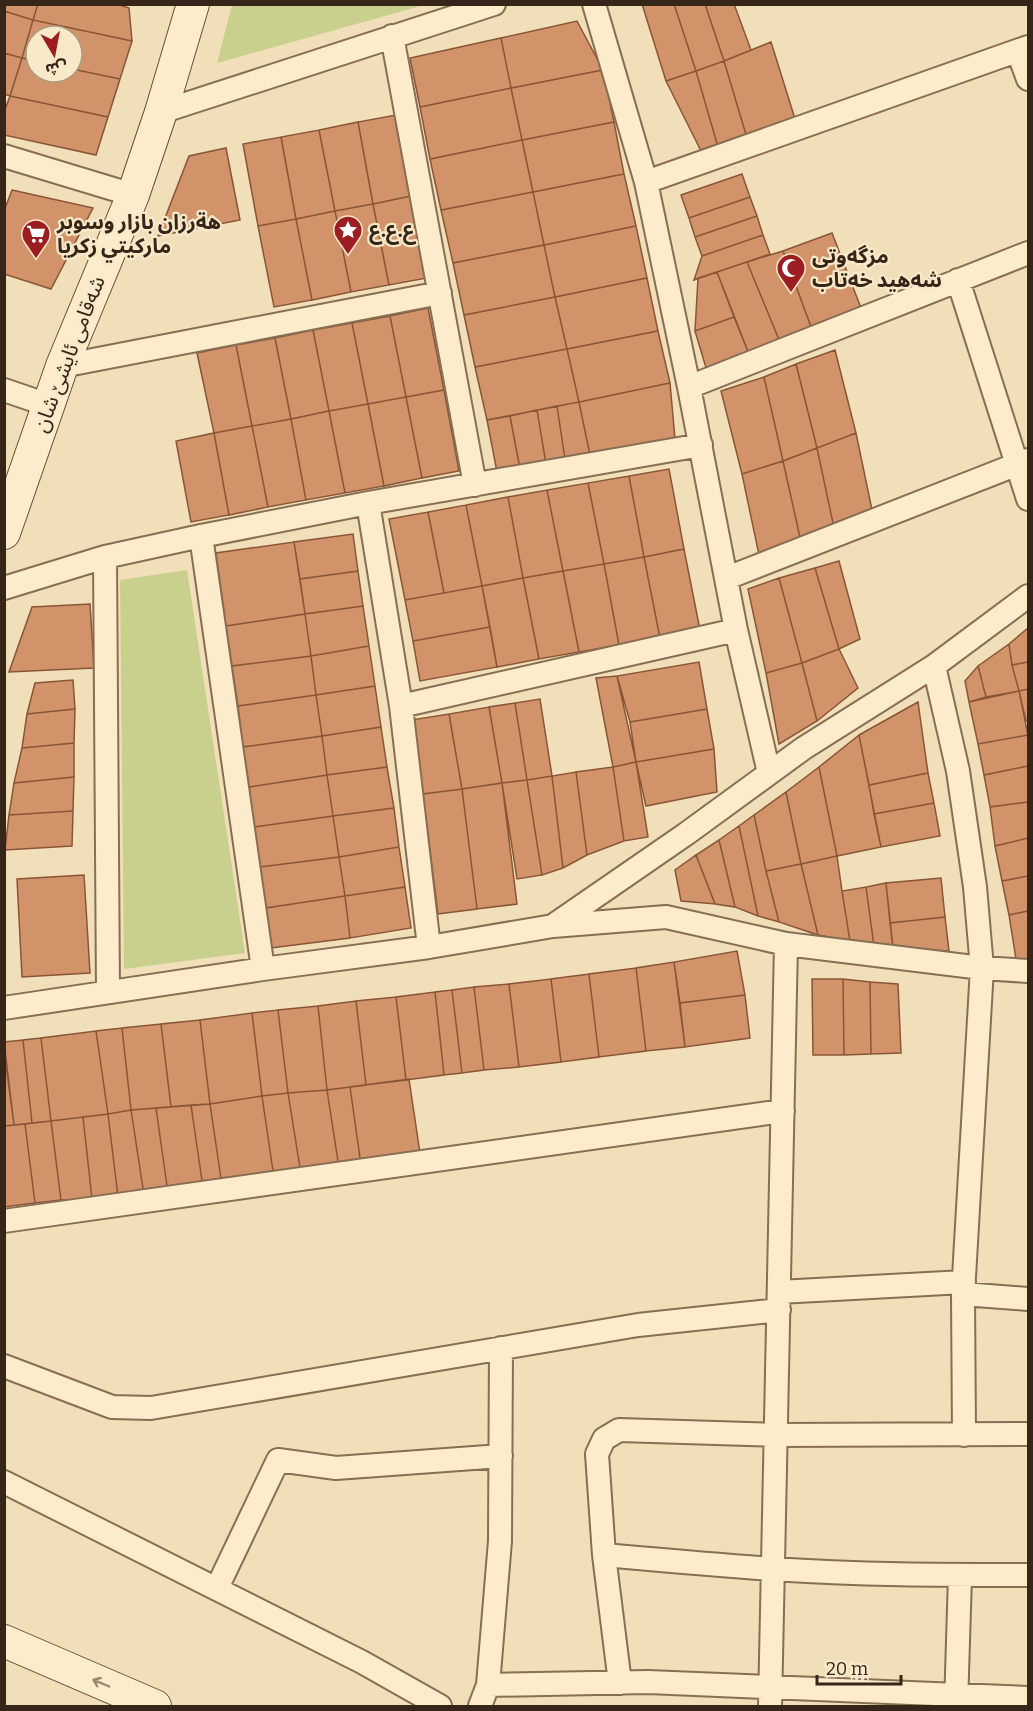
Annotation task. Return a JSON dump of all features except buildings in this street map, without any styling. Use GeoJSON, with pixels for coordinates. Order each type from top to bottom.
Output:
{"type":"FeatureCollection","features":[{"type":"Feature","properties":{"kind":"street","name":"شەقامی ئایشێ شان"},"geometry":{"type":"LineString","coordinates":[[4,533],[62,366],[133,195],[162,112],[193,4]]}},
{"type":"Feature","properties":{"kind":"street"},"geometry":{"type":"LineString","coordinates":[[162,112],[495,4]]}},
{"type":"Feature","properties":{"kind":"street"},"geometry":{"type":"LineString","coordinates":[[594,4],[646,182],[701,445],[736,630],[769,773]]}},
{"type":"Feature","properties":{"kind":"street"},"geometry":{"type":"LineString","coordinates":[[392,36],[475,484]]}},
{"type":"Feature","properties":{"kind":"street"},"geometry":{"type":"LineString","coordinates":[[646,182],[1023,50],[1029,79]]}},
{"type":"Feature","properties":{"kind":"street"},"geometry":{"type":"LineString","coordinates":[[4,156],[133,195]]}},
{"type":"Feature","properties":{"kind":"street"},"geometry":{"type":"LineString","coordinates":[[689,387],[1029,253]]}},
{"type":"Feature","properties":{"kind":"street"},"geometry":{"type":"LineString","coordinates":[[958,280],[1023,463],[1029,499]]}},
{"type":"Feature","properties":{"kind":"street"},"geometry":{"type":"LineString","coordinates":[[62,366],[440,293]]}},
{"type":"Feature","properties":{"kind":"street"},"geometry":{"type":"LineString","coordinates":[[4,390],[48,405]]}},
{"type":"Feature","properties":{"kind":"street"},"geometry":{"type":"LineString","coordinates":[[4,588],[105,556],[201,536],[368,503],[701,445]]}},
{"type":"Feature","properties":{"kind":"street"},"geometry":{"type":"LineString","coordinates":[[727,578],[1023,463]]}},
{"type":"Feature","properties":{"kind":"street"},"geometry":{"type":"LineString","coordinates":[[368,503],[401,705],[429,947]]}},
{"type":"Feature","properties":{"kind":"street"},"geometry":{"type":"LineString","coordinates":[[201,536],[263,969]]}},
{"type":"Feature","properties":{"kind":"street"},"geometry":{"type":"LineString","coordinates":[[105,556],[108,992]]}},
{"type":"Feature","properties":{"kind":"street"},"geometry":{"type":"LineString","coordinates":[[553,926],[677,841],[804,748],[934,666],[1029,596]]}},
{"type":"Feature","properties":{"kind":"street"},"geometry":{"type":"LineString","coordinates":[[401,705],[736,630]]}},
{"type":"Feature","properties":{"kind":"street"},"geometry":{"type":"LineString","coordinates":[[934,666],[958,771],[975,887],[982,968],[964,1288],[964,1435]]}},
{"type":"Feature","properties":{"kind":"street"},"geometry":{"type":"LineString","coordinates":[[4,1008],[263,969],[429,947],[553,926],[666,918],[786,944],[982,968],[1029,971]]}},
{"type":"Feature","properties":{"kind":"street"},"geometry":{"type":"LineString","coordinates":[[771,1697],[786,944]]}},
{"type":"Feature","properties":{"kind":"street"},"geometry":{"type":"LineString","coordinates":[[4,1221],[783,1111]]}},
{"type":"Feature","properties":{"kind":"street"},"geometry":{"type":"LineString","coordinates":[[4,1366],[112,1407],[151,1408],[779,1301],[964,1288],[1029,1299]]}},
{"type":"Feature","properties":{"kind":"street"},"geometry":{"type":"LineString","coordinates":[[480,1707],[488,1685],[500,1541],[501,1348]]}},
{"type":"Feature","properties":{"kind":"street"},"geometry":{"type":"LineString","coordinates":[[620,1683],[604,1555],[597,1454],[604,1439],[619,1430],[776,1435],[1029,1434]]}},
{"type":"Feature","properties":{"kind":"street"},"geometry":{"type":"LineString","coordinates":[[217,1588],[278,1460],[336,1468],[501,1456]]}},
{"type":"Feature","properties":{"kind":"street"},"geometry":{"type":"LineString","coordinates":[[4,1482],[362,1662],[440,1707]]}},
{"type":"Feature","properties":{"kind":"street"},"geometry":{"type":"LineString","coordinates":[[604,1555],[773,1569],[960,1576],[1029,1575]]}},
{"type":"Feature","properties":{"kind":"street"},"geometry":{"type":"LineString","coordinates":[[956,1701],[960,1576]]}},
{"type":"Feature","properties":{"kind":"street"},"geometry":{"type":"LineString","coordinates":[[4,1641],[154,1707]]}},
{"type":"Feature","properties":{"kind":"street"},"geometry":{"type":"LineString","coordinates":[[488,1685],[648,1682],[771,1697],[956,1701],[1029,1698]]}},
{"type":"Feature","properties":{"kind":"green space"},"geometry":{"type":"Polygon","coordinates":[[[232,4],[424,5],[217,63],[232,4]]]}},
{"type":"Feature","properties":{"kind":"green space"},"geometry":{"type":"Polygon","coordinates":[[[187,570],[245,953],[124,969],[120,580],[187,570]]]}},
{"type":"Feature","properties":{"kind":"place","name":"ع.ع.ع"},"geometry":{"type":"Point","coordinates":[348,256]}},
{"type":"Feature","properties":{"kind":"place","name":"هةرزان بازار وسوبر ماركيتي زكريا"},"geometry":{"type":"Point","coordinates":[36,260]}},
{"type":"Feature","properties":{"kind":"place","name":"مزگەوتی شەهید خەتاب"},"geometry":{"type":"Point","coordinates":[791,294]}}]}
